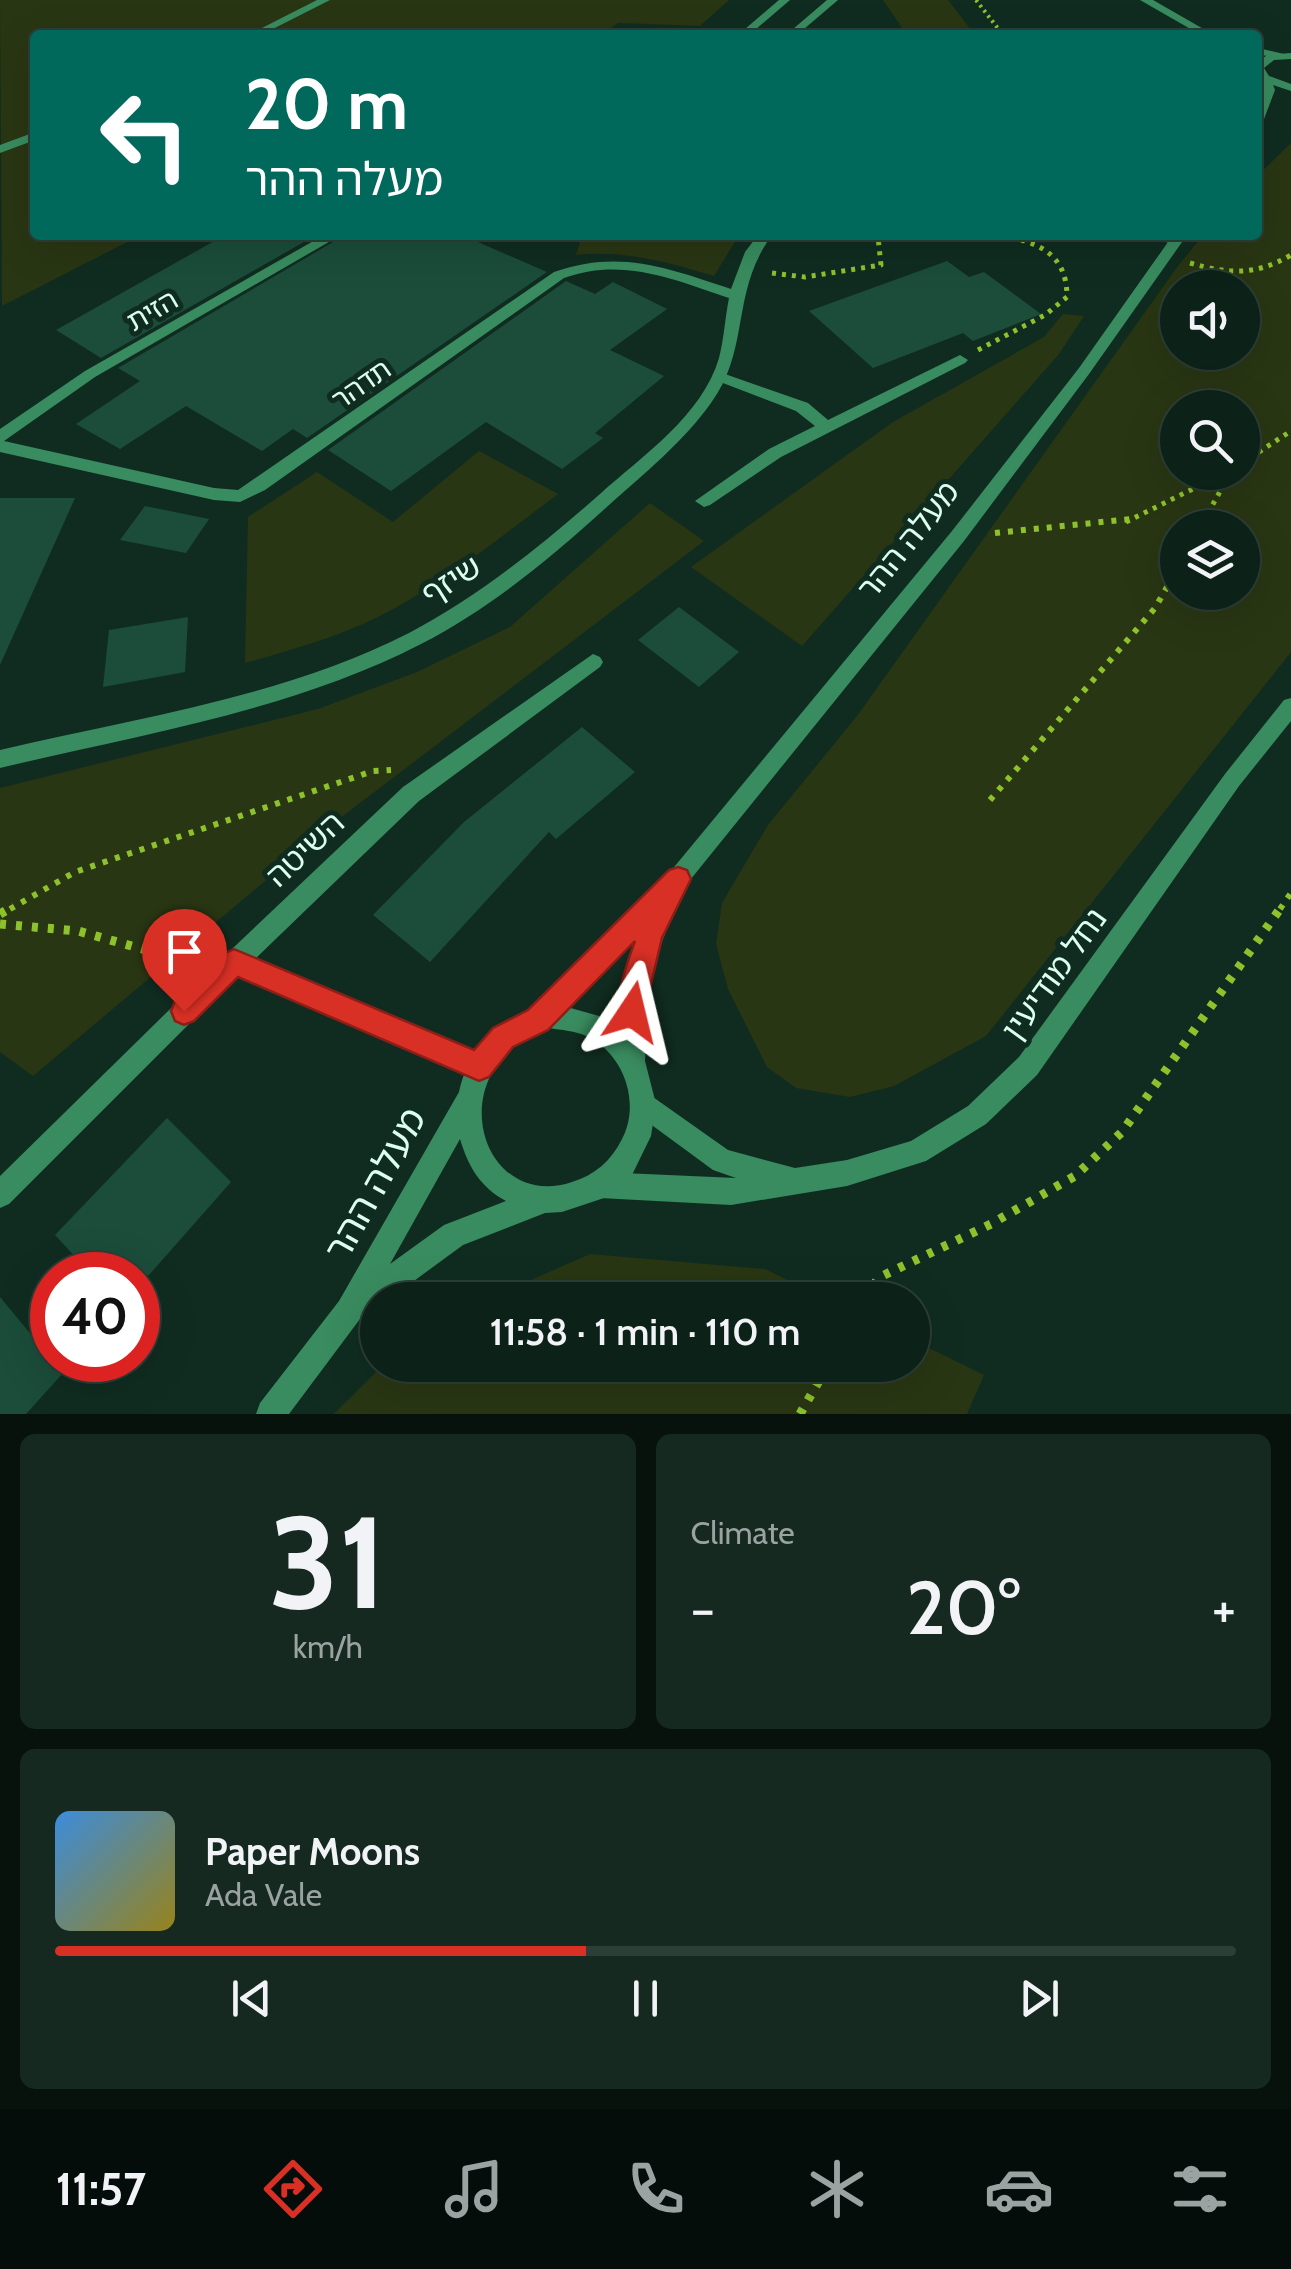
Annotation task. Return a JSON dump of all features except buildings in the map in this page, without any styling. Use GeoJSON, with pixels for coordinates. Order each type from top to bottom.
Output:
{"type":"FeatureCollection","features":[{"type":"Feature","properties":{"kind":"street"},"geometry":{"type":"LineString","coordinates":[[263,30],[325,0]]}},
{"type":"Feature","properties":{"kind":"street"},"geometry":{"type":"LineString","coordinates":[[747,30],[785,0]]}},
{"type":"Feature","properties":{"kind":"street"},"geometry":{"type":"LineString","coordinates":[[797,30],[833,0]]}},
{"type":"Feature","properties":{"kind":"street"},"geometry":{"type":"LineString","coordinates":[[1146,0],[1201,30]]}},
{"type":"Feature","properties":{"kind":"street"},"geometry":{"type":"LineString","coordinates":[[1262,52],[1288,56]]}},
{"type":"Feature","properties":{"kind":"street"},"geometry":{"type":"LineString","coordinates":[[1262,61],[1288,56]]}},
{"type":"Feature","properties":{"kind":"street"},"geometry":{"type":"LineString","coordinates":[[1262,74],[1291,88]]}},
{"type":"Feature","properties":{"kind":"street"},"geometry":{"type":"LineString","coordinates":[[1262,75],[1269,90],[1262,109]]}},
{"type":"Feature","properties":{"kind":"street"},"geometry":{"type":"LineString","coordinates":[[1262,116],[1271,106],[1291,97]]}},
{"type":"Feature","properties":{"kind":"street"},"geometry":{"type":"LineString","coordinates":[[0,149],[30,138]]}},
{"type":"Feature","properties":{"kind":"street","name":"הזית"},"geometry":{"type":"LineString","coordinates":[[0,438],[90,374],[325,240]]}},
{"type":"Feature","properties":{"kind":"street","name":"שיזף"},"geometry":{"type":"LineString","coordinates":[[0,760],[332,673],[414,639],[531,566],[686,424],[720,376],[743,270],[748,255],[761,240]]}},
{"type":"Feature","properties":{"kind":"street","name":"מעלה ההר"},"geometry":{"type":"LineString","coordinates":[[538,1020],[678,879],[958,536],[1084,371],[1173,244]]}},
{"type":"Feature","properties":{"kind":"street","name":"תדהר"},"geometry":{"type":"LineString","coordinates":[[0,446],[214,494],[240,496],[559,275],[582,264],[618,262],[642,266],[736,296]]}},
{"type":"Feature","properties":{"kind":"street"},"geometry":{"type":"LineString","coordinates":[[704,501],[775,453],[824,426],[960,360]]}},
{"type":"Feature","properties":{"kind":"street"},"geometry":{"type":"LineString","coordinates":[[720,376],[802,406],[824,426]]}},
{"type":"Feature","properties":{"kind":"street","name":"השיטה"},"geometry":{"type":"LineString","coordinates":[[0,1195],[229,967],[411,794],[593,662]]}},
{"type":"Feature","properties":{"kind":"street","name":"נחל מודיעין"},"geometry":{"type":"LineString","coordinates":[[600,1185],[730,1192],[846,1174],[918,1152],[978,1115],[1028,1066],[1232,780],[1291,706]]}},
{"type":"Feature","properties":{"kind":"street","name":"מעלה ההר"},"geometry":{"type":"LineString","coordinates":[[633,1062],[632,1012],[638,972],[650,935],[678,879]]}},
{"type":"Feature","properties":{"kind":"street"},"geometry":{"type":"LineString","coordinates":[[229,967],[479,1066]]}},
{"type":"Feature","properties":{"kind":"street"},"geometry":{"type":"LineString","coordinates":[[574,1017],[617,1039],[633,1062],[643,1103],[642,1122],[632,1149],[615,1174],[600,1185],[572,1198],[544,1200],[524,1196],[498,1182],[479,1157],[469,1127],[470,1095],[479,1066],[503,1038],[538,1020],[574,1017]]}},
{"type":"Feature","properties":{"kind":"street","name":"מעלה ההר"},"geometry":{"type":"LineString","coordinates":[[270,1414],[349,1311],[470,1095]]}},
{"type":"Feature","properties":{"kind":"street"},"geometry":{"type":"LineString","coordinates":[[643,1103],[722,1160],[796,1180]]}},
{"type":"Feature","properties":{"kind":"street","name":"מעלה ההר"},"geometry":{"type":"LineString","coordinates":[[349,1311],[454,1235],[544,1200]]}},
{"type":"Feature","properties":{"kind":"path"},"geometry":{"type":"LineString","coordinates":[[976,0],[999,30]]}},
{"type":"Feature","properties":{"kind":"path"},"geometry":{"type":"LineString","coordinates":[[743,270],[805,277],[880,264],[878,240]]}},
{"type":"Feature","properties":{"kind":"path"},"geometry":{"type":"LineString","coordinates":[[960,360],[1046,315],[1067,297],[1069,280],[1052,252],[1025,240]]}},
{"type":"Feature","properties":{"kind":"path"},"geometry":{"type":"LineString","coordinates":[[1173,244],[1242,276],[1266,271],[1291,256]]}},
{"type":"Feature","properties":{"kind":"path"},"geometry":{"type":"LineString","coordinates":[[1260,451],[1291,431]]}},
{"type":"Feature","properties":{"kind":"path"},"geometry":{"type":"LineString","coordinates":[[958,536],[1124,523],[1192,490]]}},
{"type":"Feature","properties":{"kind":"path"},"geometry":{"type":"LineString","coordinates":[[990,800],[1160,599]]}},
{"type":"Feature","properties":{"kind":"path"},"geometry":{"type":"LineString","coordinates":[[0,914],[75,872],[373,771],[445,769]]}},
{"type":"Feature","properties":{"kind":"path"},"geometry":{"type":"LineString","coordinates":[[876,1282],[1075,1176],[1122,1132],[1291,893]]}},
{"type":"Feature","properties":{"kind":"path"},"geometry":{"type":"LineString","coordinates":[[0,924],[78,931],[229,967]]}},
{"type":"Feature","properties":{"kind":"path"},"geometry":{"type":"LineString","coordinates":[[800,1414],[818,1382]]}},
{"type":"Feature","properties":{"kind":"green space"},"geometry":{"type":"Polygon","coordinates":[[[0,0],[729,0],[700,26],[618,23],[608,30],[30,30],[30,240],[131,240],[2,306],[0,0]]]}},
{"type":"Feature","properties":{"kind":"green space"},"geometry":{"type":"Polygon","coordinates":[[[883,0],[948,0],[971,30],[904,30],[883,0]]]}},
{"type":"Feature","properties":{"kind":"green space"},"geometry":{"type":"Polygon","coordinates":[[[1291,143],[1291,652],[986,1036],[894,1086],[850,1097],[796,1088],[767,1067],[728,989],[716,944],[722,903],[768,825],[857,716],[1160,291],[1160,370],[1260,370],[1260,270],[1175,270],[1199,240],[1262,240],[1262,171],[1291,143]]]}},
{"type":"Feature","properties":{"kind":"green space"},"geometry":{"type":"Polygon","coordinates":[[[580,240],[736,240],[714,276],[629,256],[576,255],[580,240]]]}},
{"type":"Feature","properties":{"kind":"green space"},"geometry":{"type":"Polygon","coordinates":[[[1063,314],[1084,316],[1059,354],[802,646],[691,567],[893,422],[1044,337],[1063,314]]]}},
{"type":"Feature","properties":{"kind":"green space"},"geometry":{"type":"Polygon","coordinates":[[[479,451],[558,494],[471,560],[402,604],[329,637],[245,663],[248,517],[317,472],[393,522],[479,451]]]}},
{"type":"Feature","properties":{"kind":"green space"},"geometry":{"type":"Polygon","coordinates":[[[650,503],[704,541],[335,822],[33,1076],[0,1052],[0,788],[318,709],[417,672],[510,627],[650,503]]]}},
{"type":"Feature","properties":{"kind":"green space"},"geometry":{"type":"Polygon","coordinates":[[[590,1254],[765,1269],[792,1282],[527,1282],[590,1254]]]}},
{"type":"Feature","properties":{"kind":"green space"},"geometry":{"type":"Polygon","coordinates":[[[930,1348],[984,1375],[967,1414],[334,1414],[366,1382],[930,1382],[930,1348]]]}},
{"type":"Feature","properties":{"kind":"route"},"geometry":{"type":"LineString","coordinates":[[184,1011],[234,962],[479,1066],[503,1038],[538,1020],[678,879],[650,935],[638,972],[632,1012]]}}]}
